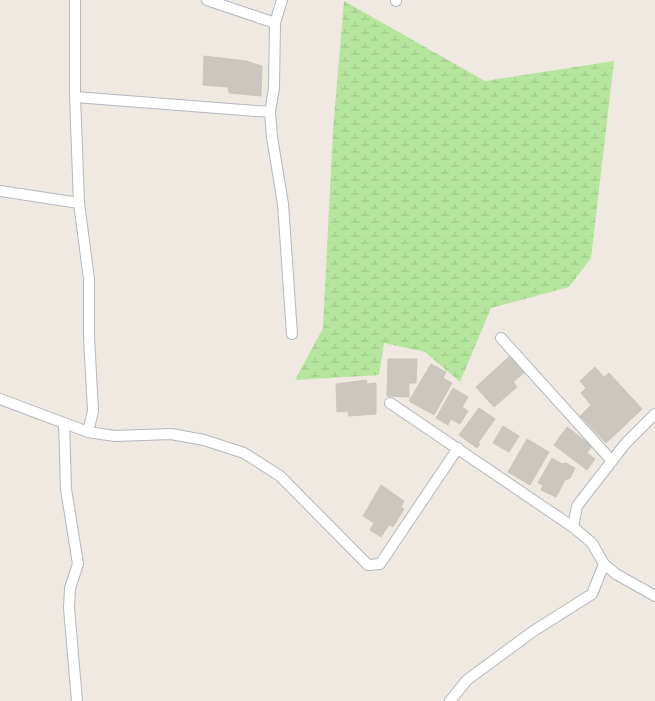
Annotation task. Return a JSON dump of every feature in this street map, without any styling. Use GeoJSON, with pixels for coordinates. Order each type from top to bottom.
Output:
{"type":"FeatureCollection","features":[{"type":"Feature","properties":{"kind":"street"},"geometry":{"type":"LineString","coordinates":[[75,0],[75,97],[79,203],[89,279],[89,337],[93,411],[88,432]]}},
{"type":"Feature","properties":{"kind":"street"},"geometry":{"type":"LineString","coordinates":[[206,0],[275,23]]}},
{"type":"Feature","properties":{"kind":"street"},"geometry":{"type":"LineString","coordinates":[[282,0],[275,23],[274,88],[270,112],[272,137],[283,204],[292,334]]}},
{"type":"Feature","properties":{"kind":"street"},"geometry":{"type":"LineString","coordinates":[[75,97],[270,112]]}},
{"type":"Feature","properties":{"kind":"street"},"geometry":{"type":"LineString","coordinates":[[0,191],[79,203]]}},
{"type":"Feature","properties":{"kind":"street"},"geometry":{"type":"LineString","coordinates":[[501,338],[612,461]]}},
{"type":"Feature","properties":{"kind":"street"},"geometry":{"type":"LineString","coordinates":[[0,399],[88,432],[115,436],[171,434],[204,440],[244,453],[280,476],[368,565],[380,564],[458,448]]}},
{"type":"Feature","properties":{"kind":"street"},"geometry":{"type":"LineString","coordinates":[[390,403],[573,526],[592,543],[604,564],[616,574],[655,596]]}},
{"type":"Feature","properties":{"kind":"street"},"geometry":{"type":"LineString","coordinates":[[573,526],[577,506],[626,444],[655,414]]}},
{"type":"Feature","properties":{"kind":"street"},"geometry":{"type":"LineString","coordinates":[[64,424],[66,489],[78,564],[70,588],[69,608],[77,701]]}},
{"type":"Feature","properties":{"kind":"street"},"geometry":{"type":"LineString","coordinates":[[450,701],[467,680],[532,632],[592,594],[604,564]]}},
{"type":"Feature","properties":{"kind":"green space"},"geometry":{"type":"Polygon","coordinates":[[[344,1],[485,81],[614,61],[591,258],[569,287],[491,308],[460,382],[425,352],[384,343],[379,375],[295,380],[323,328],[333,130],[344,1]]]}},
{"type":"Feature","properties":{"kind":"building"},"geometry":{"type":"Polygon","coordinates":[[[204,56],[246,61],[262,66],[261,96],[229,93],[228,87],[203,85],[204,56]]]}},
{"type":"Feature","properties":{"kind":"building"},"geometry":{"type":"Polygon","coordinates":[[[512,354],[526,371],[513,382],[517,387],[494,407],[476,387],[512,354]]]}},
{"type":"Feature","properties":{"kind":"building"},"geometry":{"type":"Polygon","coordinates":[[[388,359],[417,359],[416,383],[409,383],[409,397],[387,396],[388,359]]]}},
{"type":"Feature","properties":{"kind":"building"},"geometry":{"type":"Polygon","coordinates":[[[431,364],[446,372],[443,378],[452,383],[434,415],[409,401],[431,364]]]}},
{"type":"Feature","properties":{"kind":"building"},"geometry":{"type":"Polygon","coordinates":[[[595,367],[604,377],[609,373],[642,409],[606,443],[580,416],[591,405],[581,393],[586,388],[580,381],[595,367]]]}},
{"type":"Feature","properties":{"kind":"building"},"geometry":{"type":"Polygon","coordinates":[[[366,380],[367,384],[376,383],[376,414],[349,416],[348,411],[337,412],[336,384],[366,380]]]}},
{"type":"Feature","properties":{"kind":"building"},"geometry":{"type":"Polygon","coordinates":[[[453,388],[468,397],[462,407],[468,411],[460,424],[451,419],[448,425],[436,418],[453,388]]]}},
{"type":"Feature","properties":{"kind":"building"},"geometry":{"type":"Polygon","coordinates":[[[479,408],[495,419],[478,443],[480,444],[477,448],[459,435],[479,408]]]}},
{"type":"Feature","properties":{"kind":"building"},"geometry":{"type":"Polygon","coordinates":[[[503,426],[519,436],[509,452],[493,443],[503,426]]]}},
{"type":"Feature","properties":{"kind":"building"},"geometry":{"type":"Polygon","coordinates":[[[567,427],[592,446],[587,453],[595,459],[587,470],[554,445],[567,427]]]}},
{"type":"Feature","properties":{"kind":"building"},"geometry":{"type":"Polygon","coordinates":[[[527,439],[549,452],[530,485],[508,472],[527,439]]]}},
{"type":"Feature","properties":{"kind":"building"},"geometry":{"type":"Polygon","coordinates":[[[552,458],[562,464],[566,463],[575,468],[570,478],[565,480],[556,497],[541,490],[543,485],[538,483],[552,458]]]}},
{"type":"Feature","properties":{"kind":"building"},"geometry":{"type":"Polygon","coordinates":[[[381,485],[404,501],[401,507],[404,509],[393,527],[389,525],[381,537],[370,530],[374,523],[363,516],[381,485]]]}}]}
